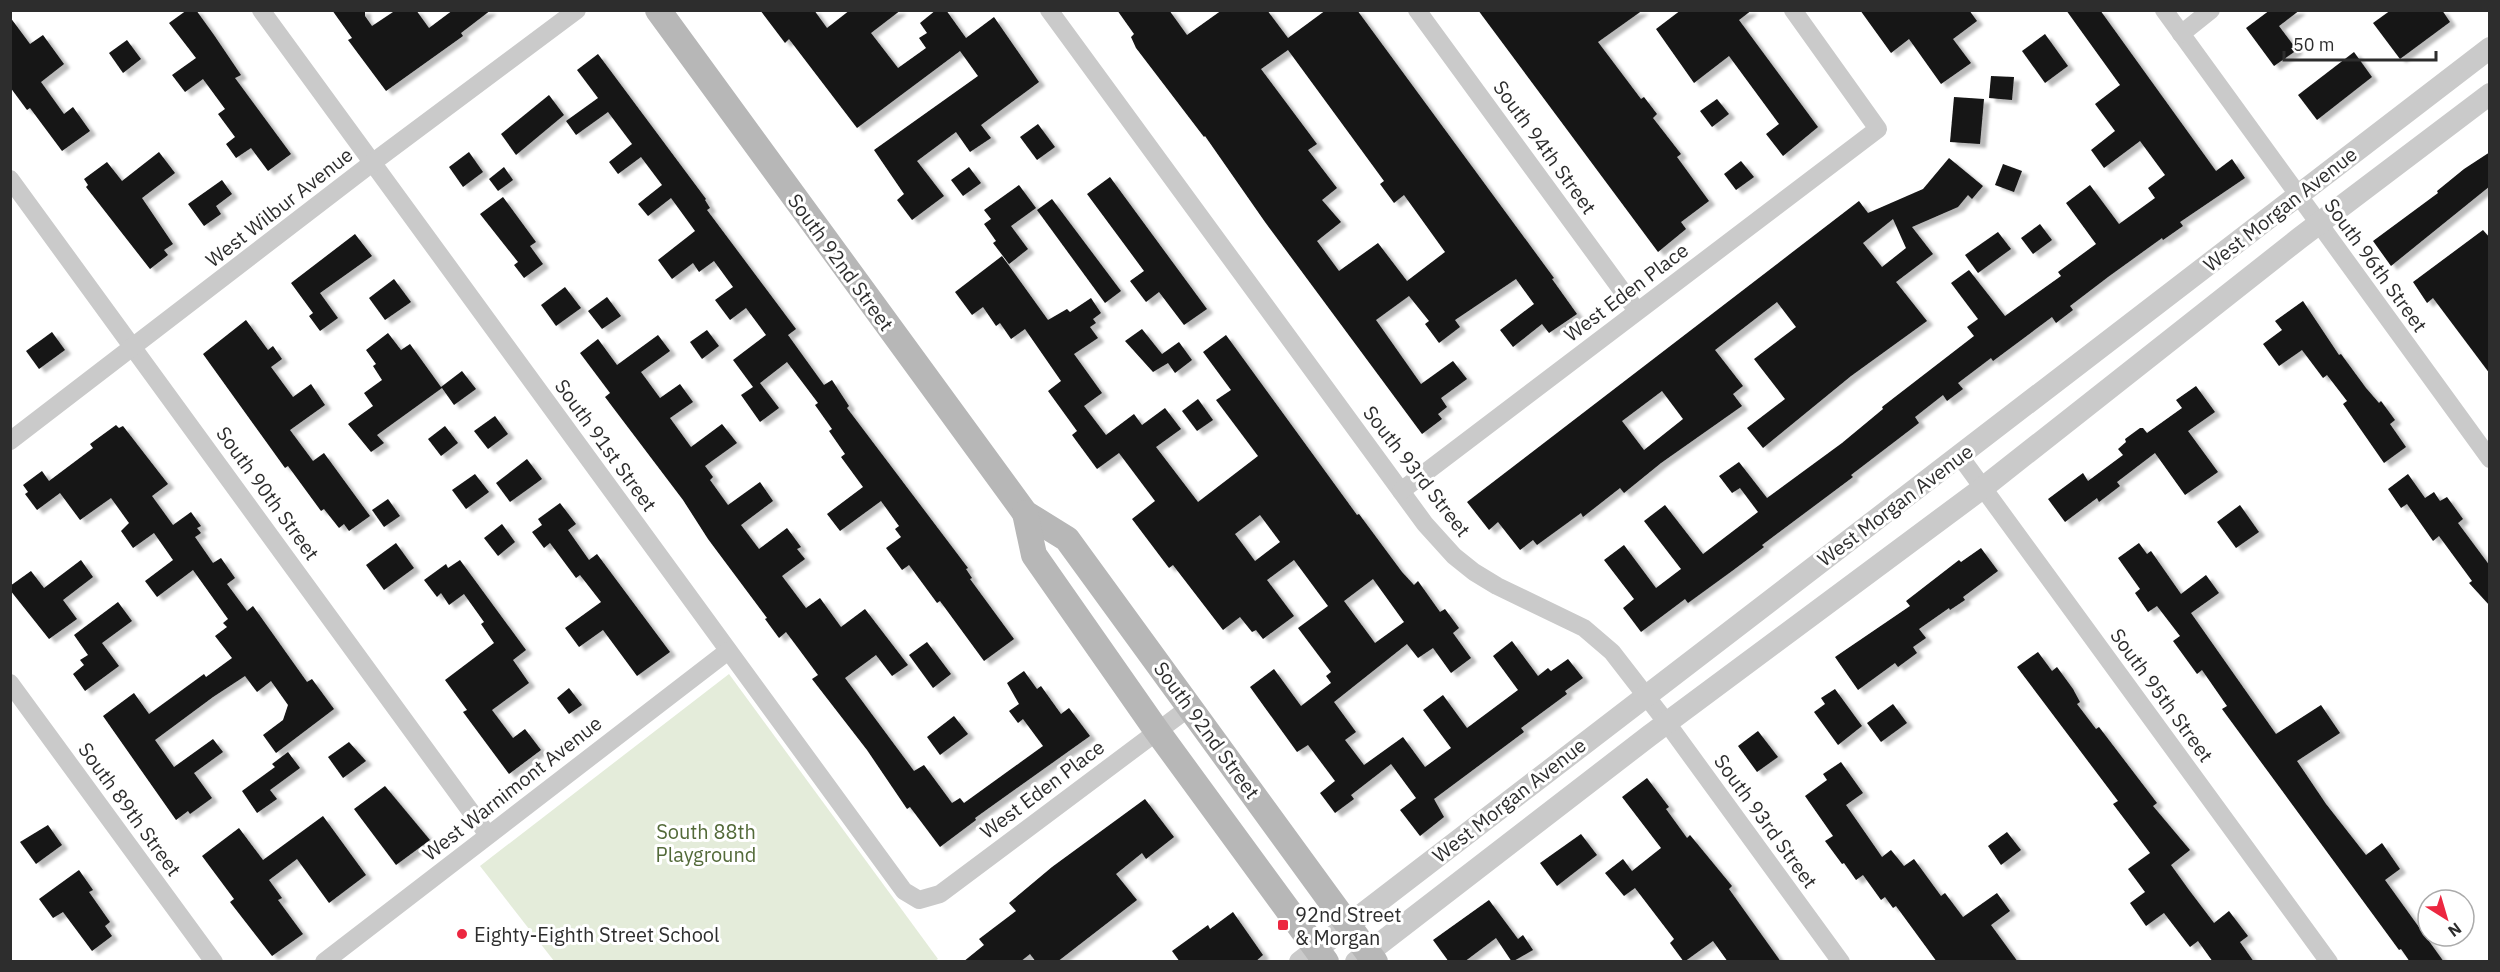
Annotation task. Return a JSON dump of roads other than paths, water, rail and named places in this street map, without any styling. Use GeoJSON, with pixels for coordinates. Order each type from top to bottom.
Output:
{"type":"FeatureCollection","features":[{"type":"Feature","properties":{"kind":"main road","name":"South 92nd Street"},"geometry":{"type":"LineString","coordinates":[[658,10],[1025,513],[1067,539],[1348,925],[1366,958]]}},
{"type":"Feature","properties":{"kind":"main road","name":"South 92nd Street"},"geometry":{"type":"LineString","coordinates":[[1025,513],[1034,555],[1314,957]]}},
{"type":"Feature","properties":{"kind":"street","name":"South 91st Street"},"geometry":{"type":"LineString","coordinates":[[261,10],[904,891],[920,900]]}},
{"type":"Feature","properties":{"kind":"street","name":"West Wilbur Avenue"},"geometry":{"type":"LineString","coordinates":[[10,441],[372,163],[577,10]]}},
{"type":"Feature","properties":{"kind":"street","name":"South 93rd Street"},"geometry":{"type":"LineString","coordinates":[[1049,10],[1401,491],[1454,556],[1497,586],[1584,628],[1612,652],[1667,723],[1841,962]]}},
{"type":"Feature","properties":{"kind":"street","name":"South 94th Street"},"geometry":{"type":"LineString","coordinates":[[1417,10],[1637,311]]}},
{"type":"Feature","properties":{"kind":"street","name":"West Eden Place"},"geometry":{"type":"LineString","coordinates":[[1401,491],[1878,129],[1793,10]]}},
{"type":"Feature","properties":{"kind":"street","name":"South 96th Street"},"geometry":{"type":"LineString","coordinates":[[2164,10],[2297,197],[2490,459]]}},
{"type":"Feature","properties":{"kind":"street"},"geometry":{"type":"LineString","coordinates":[[2181,34],[2211,10]]}},
{"type":"Feature","properties":{"kind":"street","name":"West Morgan Avenue"},"geometry":{"type":"LineString","coordinates":[[1314,957],[1348,925],[1460,838],[2490,48]]}},
{"type":"Feature","properties":{"kind":"street","name":"West Morgan Avenue"},"geometry":{"type":"LineString","coordinates":[[1366,958],[1480,865],[1984,487],[2318,224],[2490,94]]}},
{"type":"Feature","properties":{"kind":"street"},"geometry":{"type":"LineString","coordinates":[[2400,117],[2422,145]]}},
{"type":"Feature","properties":{"kind":"street","name":"South 90th Street"},"geometry":{"type":"LineString","coordinates":[[10,178],[488,835]]}},
{"type":"Feature","properties":{"kind":"street"},"geometry":{"type":"LineString","coordinates":[[2206,266],[2229,294]]}},
{"type":"Feature","properties":{"kind":"street","name":"South 95th Street"},"geometry":{"type":"LineString","coordinates":[[1959,455],[2329,962]]}},
{"type":"Feature","properties":{"kind":"street","name":"West Warnimont Avenue"},"geometry":{"type":"LineString","coordinates":[[324,962],[728,651]]}},
{"type":"Feature","properties":{"kind":"street","name":"South 89th Street"},"geometry":{"type":"LineString","coordinates":[[10,683],[214,962]]}},
{"type":"Feature","properties":{"kind":"street","name":"West Eden Place"},"geometry":{"type":"LineString","coordinates":[[920,900],[940,894],[1190,707]]}},
{"type":"Feature","properties":{"kind":"street"},"geometry":{"type":"LineString","coordinates":[[1460,838],[1480,865]]}},
{"type":"Feature","properties":{"kind":"place","name":"92nd Street & Morgan"},"geometry":{"type":"Point","coordinates":[1283,925]}},
{"type":"Feature","properties":{"kind":"place","name":"Eighty-Eighth Street School"},"geometry":{"type":"Point","coordinates":[462,934]}},
{"type":"Feature","properties":{"kind":"park label","name":"South 88th Playground"},"geometry":{"type":"Point","coordinates":[706,842]}}]}
